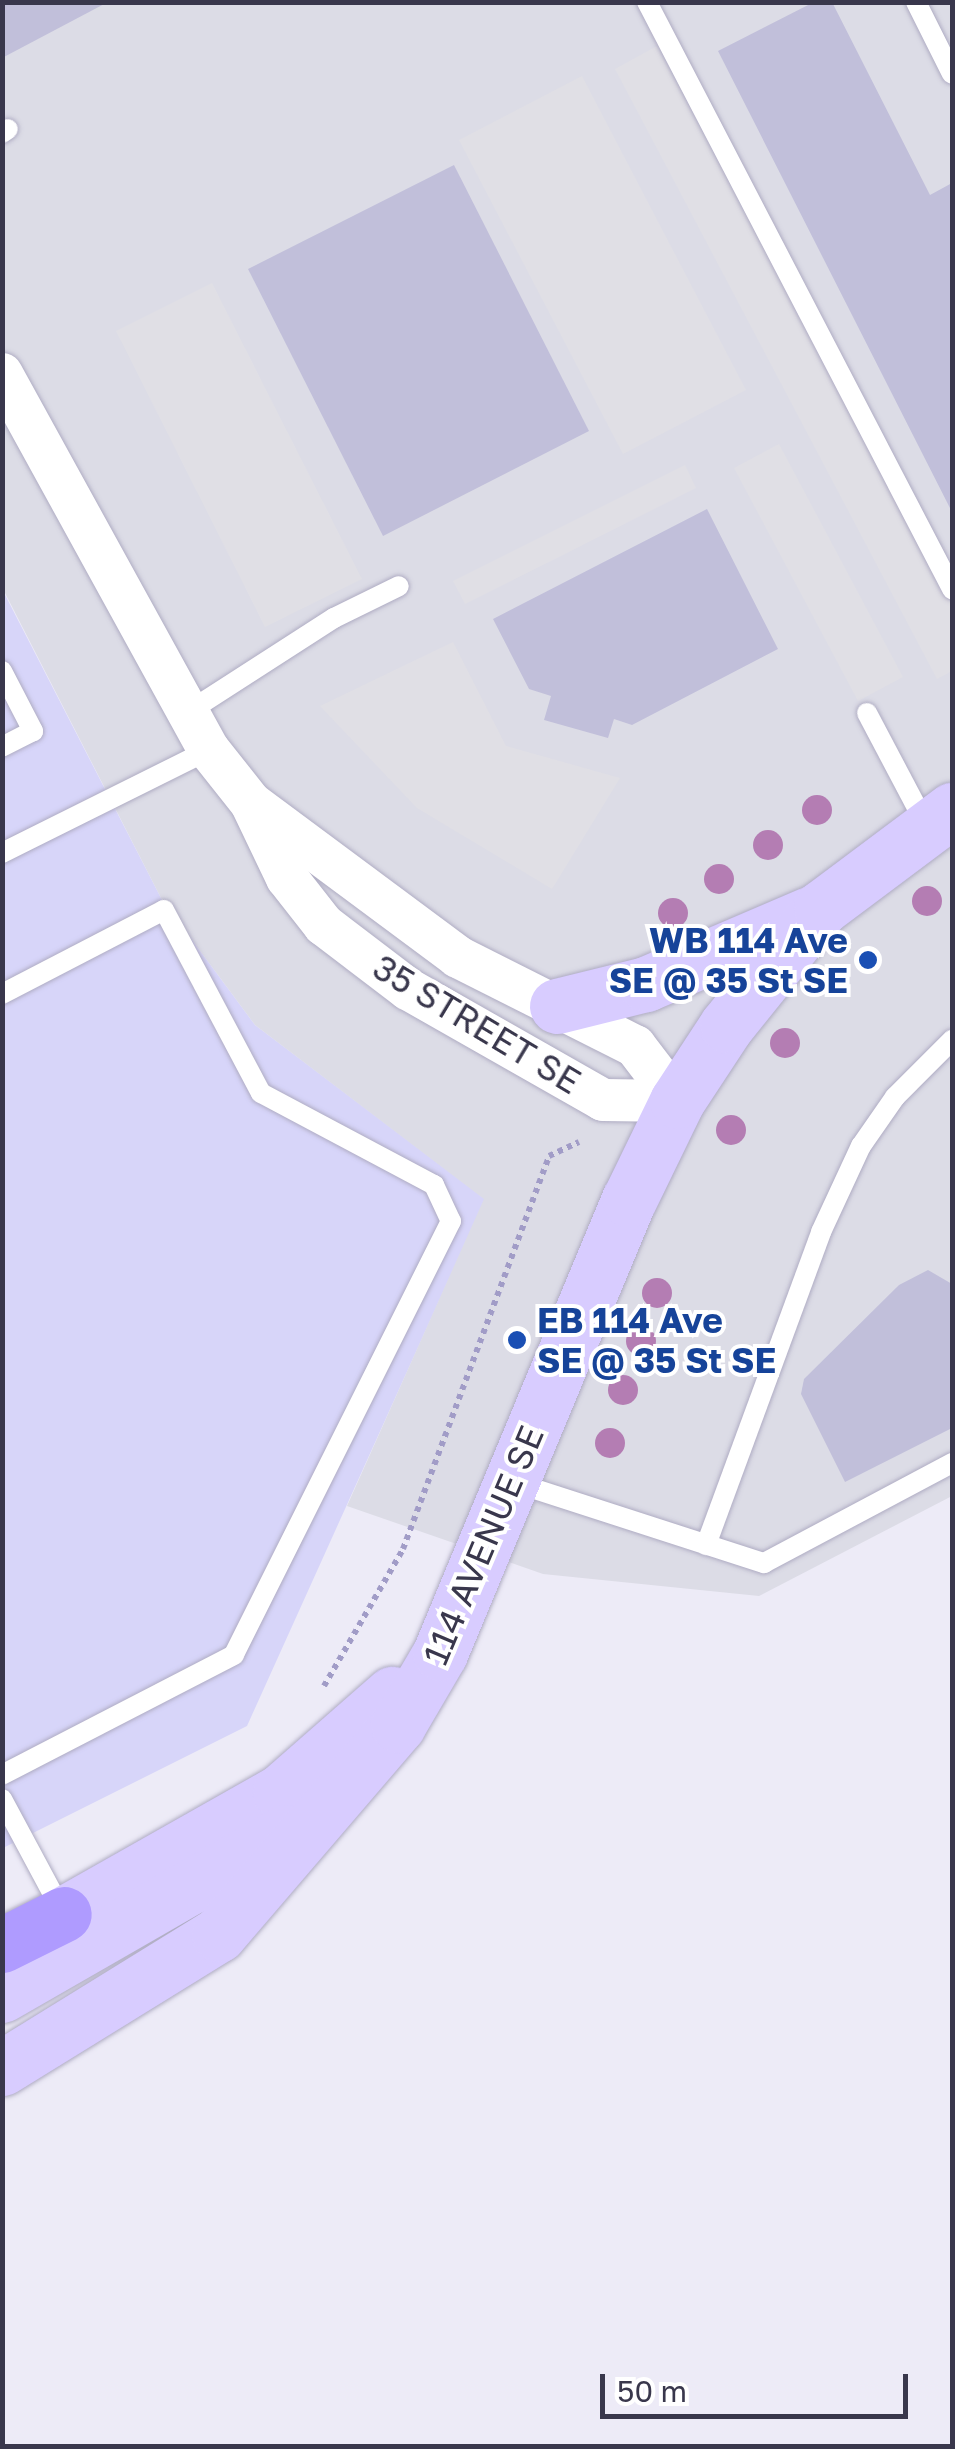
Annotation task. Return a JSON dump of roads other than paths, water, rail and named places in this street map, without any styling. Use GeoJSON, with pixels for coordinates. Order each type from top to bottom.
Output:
{"type":"FeatureCollection","features":[{"type":"Feature","properties":{"kind":"main road","name":"114 AVENUE SE"},"geometry":{"type":"LineString","coordinates":[[2,2068],[219,1934],[344,1796],[398,1725],[440,1653],[628,1200],[677,1101],[727,1026],[821,908],[940,820]]}},
{"type":"Feature","properties":{"kind":"main road"},"geometry":{"type":"LineString","coordinates":[[557,1006],[659,980],[821,908]]}},
{"type":"Feature","properties":{"kind":"main road"},"geometry":{"type":"LineString","coordinates":[[2,1946],[280,1792],[440,1653]]}},
{"type":"Feature","properties":{"kind":"main road","name":"114 AVENUE SE"},"geometry":{"type":"LineString","coordinates":[[2,1996],[84,1954],[344,1796]]}},
{"type":"Feature","properties":{"kind":"street","name":"35 STREET SE"},"geometry":{"type":"LineString","coordinates":[[2,374],[209,750],[250,803],[287,878],[324,926],[408,989],[603,1100],[677,1101]]}},
{"type":"Feature","properties":{"kind":"street","name":"35 STREET SE"},"geometry":{"type":"LineString","coordinates":[[250,803],[458,957],[635,1046],[677,1101]]}},
{"type":"Feature","properties":{"kind":"lane"},"geometry":{"type":"LineString","coordinates":[[648,2],[952,589]]}},
{"type":"Feature","properties":{"kind":"lane"},"geometry":{"type":"LineString","coordinates":[[916,2],[952,74]]}},
{"type":"Feature","properties":{"kind":"lane"},"geometry":{"type":"LineString","coordinates":[[188,712],[334,618],[399,586]]}},
{"type":"Feature","properties":{"kind":"lane"},"geometry":{"type":"LineString","coordinates":[[2,671],[33,731],[2,746]]}},
{"type":"Feature","properties":{"kind":"lane"},"geometry":{"type":"LineString","coordinates":[[867,713],[940,820]]}},
{"type":"Feature","properties":{"kind":"lane"},"geometry":{"type":"LineString","coordinates":[[2,853],[209,750]]}},
{"type":"Feature","properties":{"kind":"lane"},"geometry":{"type":"LineString","coordinates":[[2,994],[164,910],[261,1092],[434,1185],[451,1220],[234,1655],[2,1775]]}},
{"type":"Feature","properties":{"kind":"lane"},"geometry":{"type":"LineString","coordinates":[[706,1544],[821,1232],[861,1146],[894,1097],[952,1040]]}},
{"type":"Feature","properties":{"kind":"lane"},"geometry":{"type":"LineString","coordinates":[[511,1481],[764,1564],[952,1463]]}},
{"type":"Feature","properties":{"kind":"lane"},"geometry":{"type":"LineString","coordinates":[[2,1799],[64,1914]]}},
{"type":"Feature","properties":{"kind":"place","name":"WB 114 Ave SE @ 35 St SE"},"geometry":{"type":"Point","coordinates":[868,960]}},
{"type":"Feature","properties":{"kind":"place","name":"EB 114 Ave SE @ 35 St SE"},"geometry":{"type":"Point","coordinates":[517,1340]}}]}
